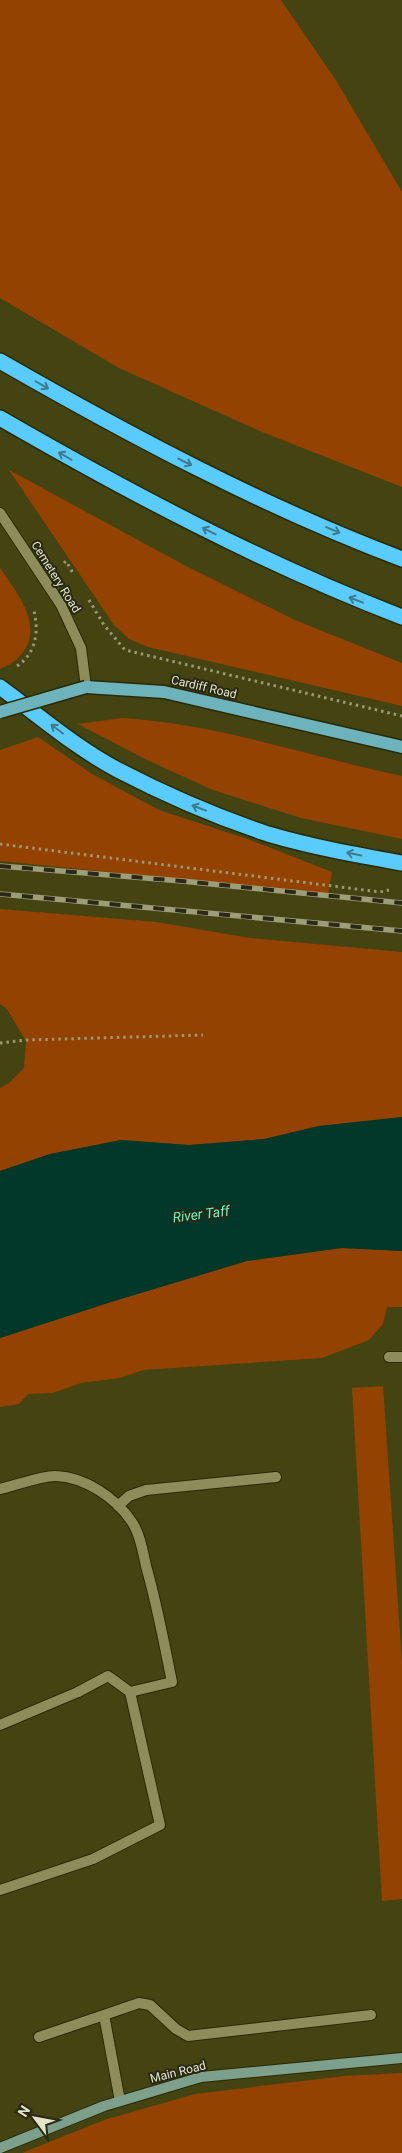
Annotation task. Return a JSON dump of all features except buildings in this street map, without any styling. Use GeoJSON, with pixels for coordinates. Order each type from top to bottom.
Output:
{"type":"FeatureCollection","features":[{"type":"Feature","properties":{"kind":"highway"},"geometry":{"type":"LineString","coordinates":[[0,360],[166,453],[284,510],[402,559]]}},
{"type":"Feature","properties":{"kind":"highway"},"geometry":{"type":"LineString","coordinates":[[0,418],[104,478],[236,545],[346,596],[402,617]]}},
{"type":"Feature","properties":{"kind":"highway"},"geometry":{"type":"LineString","coordinates":[[0,687],[66,736],[117,770],[190,804],[269,834],[342,852],[402,863]]}},
{"type":"Feature","properties":{"kind":"main road","name":"Cardiff Road"},"geometry":{"type":"LineString","coordinates":[[0,712],[86,687],[164,692],[402,747]]}},
{"type":"Feature","properties":{"kind":"street","name":"Cemetery Road"},"geometry":{"type":"LineString","coordinates":[[0,514],[61,605],[80,648],[86,687]]}},
{"type":"Feature","properties":{"kind":"street"},"geometry":{"type":"LineString","coordinates":[[390,1357],[402,1357]]}},
{"type":"Feature","properties":{"kind":"street"},"geometry":{"type":"LineString","coordinates":[[0,1489],[55,1476],[78,1480],[101,1492],[118,1506],[133,1523],[141,1545],[155,1600],[172,1682],[130,1692]]}},
{"type":"Feature","properties":{"kind":"street"},"geometry":{"type":"LineString","coordinates":[[118,1506],[129,1496],[146,1490],[276,1477]]}},
{"type":"Feature","properties":{"kind":"street"},"geometry":{"type":"LineString","coordinates":[[0,1724],[78,1692],[108,1676],[130,1692],[160,1825],[93,1859],[0,1890]]}},
{"type":"Feature","properties":{"kind":"street"},"geometry":{"type":"LineString","coordinates":[[39,2037],[139,2002],[150,2005],[176,2029],[188,2036],[372,2015]]}},
{"type":"Feature","properties":{"kind":"street"},"geometry":{"type":"LineString","coordinates":[[104,2015],[120,2101]]}},
{"type":"Feature","properties":{"kind":"street","name":"Main Road"},"geometry":{"type":"LineString","coordinates":[[0,2148],[104,2106],[201,2077],[402,2058]]}},
{"type":"Feature","properties":{"kind":"path"},"geometry":{"type":"LineString","coordinates":[[10,671],[22,663],[31,651],[35,638],[37,624],[33,607],[24,589],[66,562],[76,577]]}},
{"type":"Feature","properties":{"kind":"path"},"geometry":{"type":"LineString","coordinates":[[85,593],[104,625],[125,650],[402,716]]}},
{"type":"Feature","properties":{"kind":"path"},"geometry":{"type":"LineString","coordinates":[[0,844],[380,892],[395,890]]}},
{"type":"Feature","properties":{"kind":"path"},"geometry":{"type":"LineString","coordinates":[[0,1043],[26,1040],[203,1035]]}},
{"type":"Feature","properties":{"kind":"shaded area"},"geometry":{"type":"Polygon","coordinates":[[[0,0],[281,0],[337,82],[402,192],[402,487],[262,432],[119,368],[0,298],[0,0]]]}},
{"type":"Feature","properties":{"kind":"shaded area"},"geometry":{"type":"Polygon","coordinates":[[[9,470],[184,565],[295,620],[402,663],[402,706],[148,647],[129,639],[114,625],[9,470]]]}},
{"type":"Feature","properties":{"kind":"shaded area"},"geometry":{"type":"Polygon","coordinates":[[[0,568],[15,589],[27,612],[30,636],[26,648],[15,660],[0,669],[0,568]]]}},
{"type":"Feature","properties":{"kind":"shaded area"},"geometry":{"type":"Polygon","coordinates":[[[122,718],[158,721],[228,734],[402,776],[402,839],[301,818],[213,790],[147,760],[78,724],[122,718]]]}},
{"type":"Feature","properties":{"kind":"shaded area"},"geometry":{"type":"Polygon","coordinates":[[[38,737],[92,774],[159,810],[250,840],[332,872],[328,894],[0,861],[0,750],[38,737]]]}},
{"type":"Feature","properties":{"kind":"shaded area"},"geometry":{"type":"Polygon","coordinates":[[[0,909],[156,922],[250,938],[402,952],[402,1117],[319,1126],[264,1139],[189,1145],[121,1140],[50,1154],[0,1171],[0,1088],[9,1083],[24,1068],[26,1041],[7,1009],[0,1004],[0,909]]]}},
{"type":"Feature","properties":{"kind":"shaded area"},"geometry":{"type":"Polygon","coordinates":[[[342,1248],[402,1251],[402,1307],[387,1307],[383,1324],[369,1340],[322,1358],[143,1370],[120,1378],[81,1383],[53,1393],[28,1394],[19,1404],[0,1407],[0,1338],[247,1261],[342,1248]]]}},
{"type":"Feature","properties":{"kind":"shaded area"},"geometry":{"type":"Polygon","coordinates":[[[383,1386],[402,1663],[402,1899],[382,1901],[352,1388],[383,1386]]]}},
{"type":"Feature","properties":{"kind":"shaded area"},"geometry":{"type":"Polygon","coordinates":[[[402,2073],[402,2153],[22,2153],[104,2120],[195,2094],[344,2076],[402,2073]]]}},
{"type":"Feature","properties":{"kind":"water","name":"River Taff"},"geometry":{"type":"Polygon","coordinates":[[[402,1117],[402,1251],[342,1248],[247,1261],[0,1338],[0,1171],[50,1154],[121,1140],[189,1145],[264,1139],[319,1126],[402,1117]]]}},
{"type":"Feature","properties":{"kind":"railway"},"geometry":{"type":"LineString","coordinates":[[0,866],[182,881],[402,903]]}},
{"type":"Feature","properties":{"kind":"railway"},"geometry":{"type":"LineString","coordinates":[[0,894],[402,931]]}}]}
